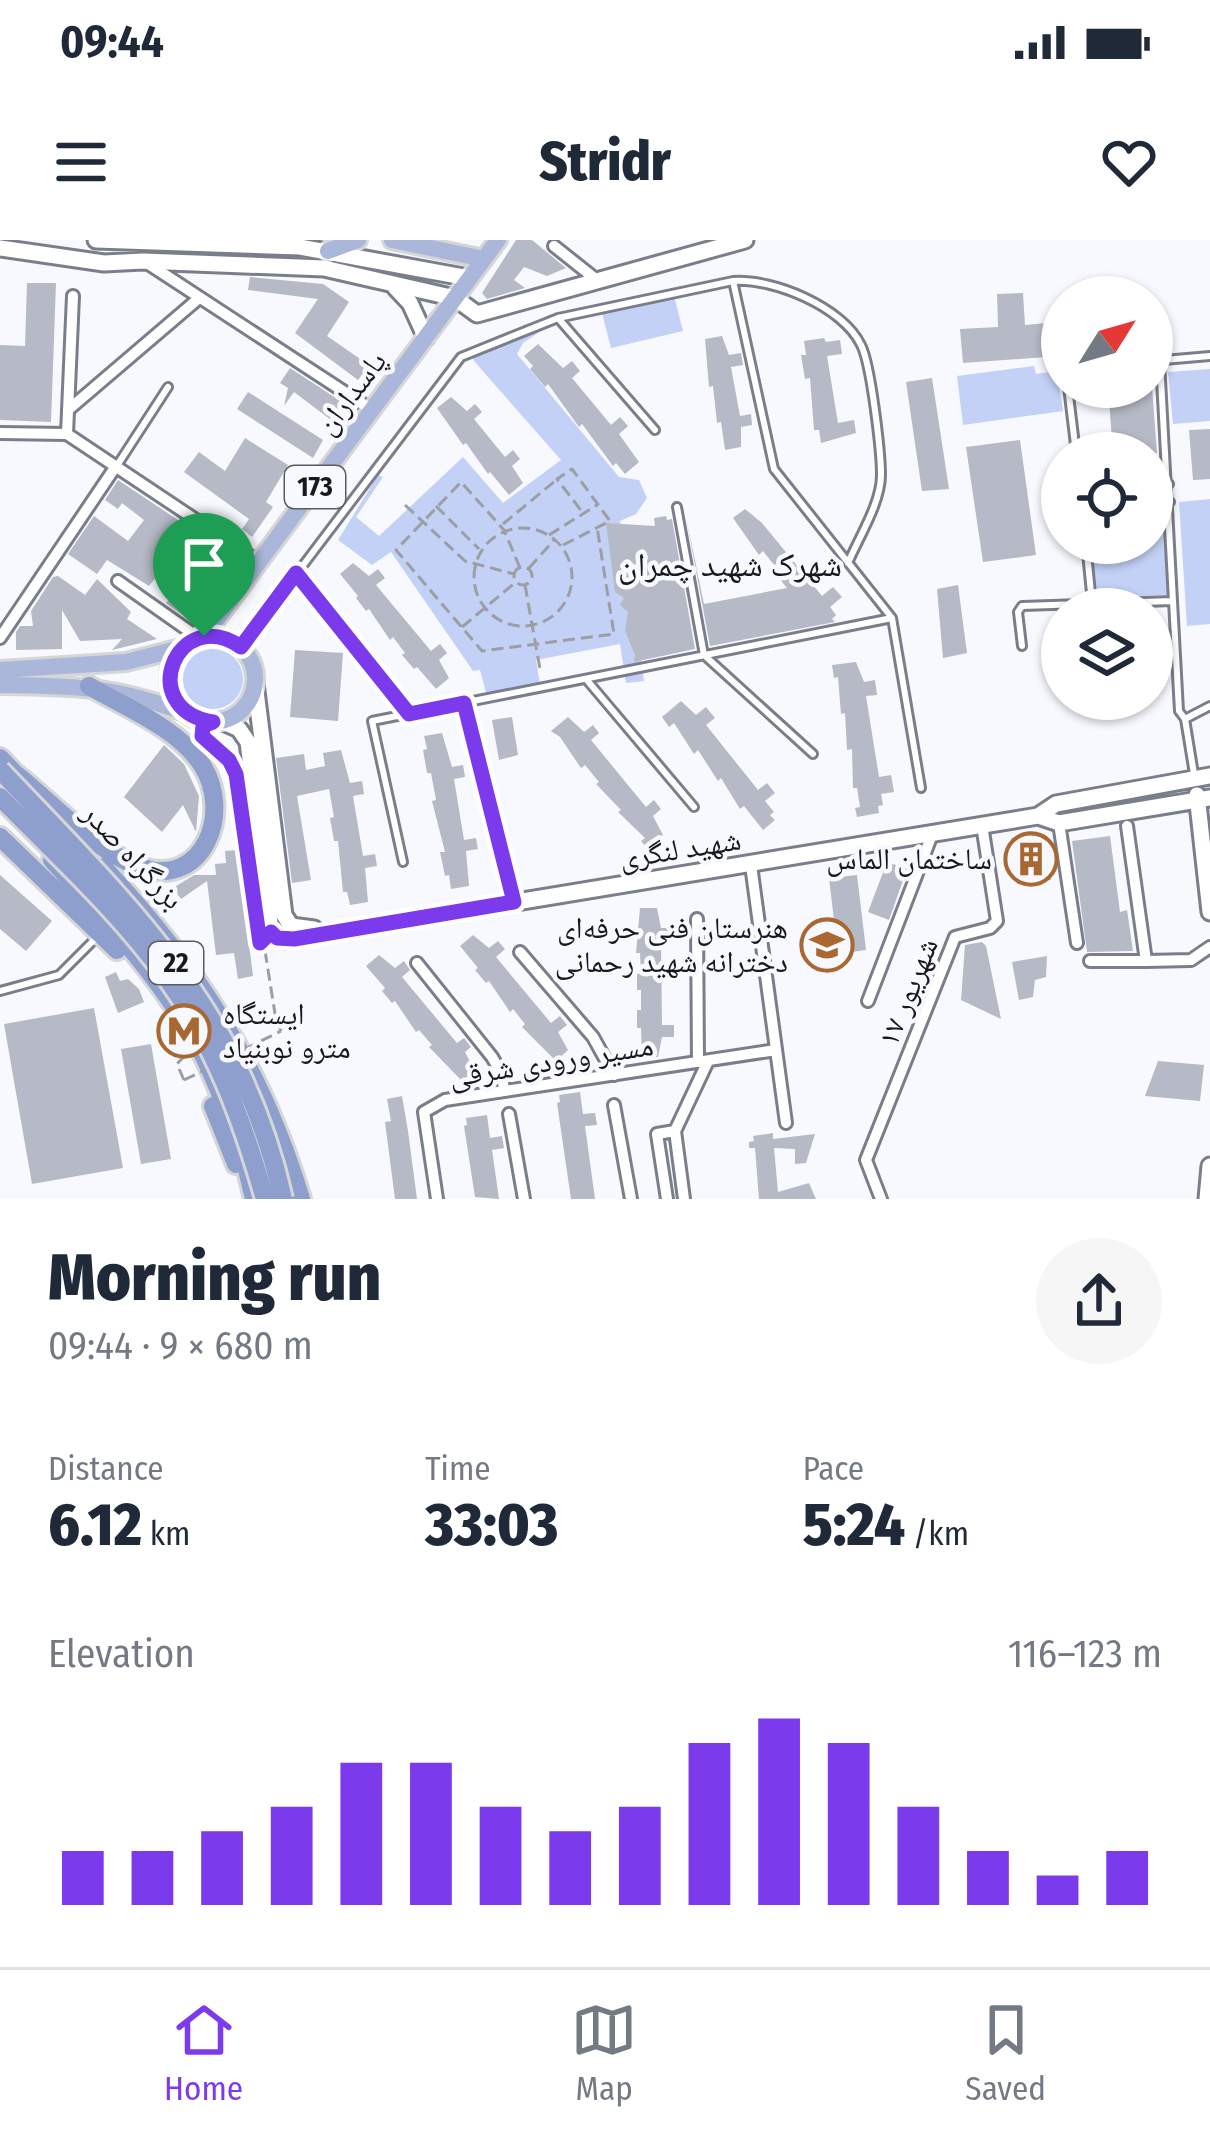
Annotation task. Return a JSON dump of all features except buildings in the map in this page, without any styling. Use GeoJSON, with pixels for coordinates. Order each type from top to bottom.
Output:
{"type":"FeatureCollection","features":[{"type":"Feature","properties":{"kind":"highway"},"geometry":{"type":"LineString","coordinates":[[8,772],[121,859],[148,870],[175,868],[196,855],[213,832],[218,801],[201,764],[175,738],[88,686]]}},
{"type":"Feature","properties":{"kind":"highway","name":"بزرگراه صدر"},"geometry":{"type":"LineString","coordinates":[[0,758],[8,772],[151,917],[188,964],[230,1030],[266,1103],[301,1199]]}},
{"type":"Feature","properties":{"kind":"highway","name":"22"},"geometry":{"type":"LineString","coordinates":[[8,772],[134,910],[204,1004],[252,1104],[283,1199]]}},
{"type":"Feature","properties":{"kind":"highway","name":"بزرگراه صدر"},"geometry":{"type":"LineString","coordinates":[[0,801],[160,985],[199,1048],[238,1136],[251,1199]]}},
{"type":"Feature","properties":{"kind":"highway","name":"22"},"geometry":{"type":"LineString","coordinates":[[0,801],[119,919],[168,979],[225,1080],[266,1199]]}},
{"type":"Feature","properties":{"kind":"highway"},"geometry":{"type":"LineString","coordinates":[[1,835],[106,938],[188,1052],[251,1199]]}},
{"type":"Feature","properties":{"kind":"main road"},"geometry":{"type":"LineString","coordinates":[[96,240],[304,243],[470,278]]}},
{"type":"Feature","properties":{"kind":"main road"},"geometry":{"type":"LineString","coordinates":[[328,250],[358,240]]}},
{"type":"Feature","properties":{"kind":"main road"},"geometry":{"type":"LineString","coordinates":[[392,240],[484,259]]}},
{"type":"Feature","properties":{"kind":"main road","name":"پاسداران"},"geometry":{"type":"LineString","coordinates":[[201,637],[498,240]]}},
{"type":"Feature","properties":{"kind":"main road"},"geometry":{"type":"LineString","coordinates":[[0,248],[104,263],[324,268],[454,298],[477,314],[742,240]]}},
{"type":"Feature","properties":{"kind":"main road"},"geometry":{"type":"LineString","coordinates":[[415,289],[422,268]]}},
{"type":"Feature","properties":{"kind":"main road"},"geometry":{"type":"LineString","coordinates":[[393,285],[410,303],[426,338]]}},
{"type":"Feature","properties":{"kind":"main road"},"geometry":{"type":"LineString","coordinates":[[186,712],[170,688],[173,660],[201,637],[230,639],[250,657],[284,915],[291,926],[329,930]]}},
{"type":"Feature","properties":{"kind":"main road"},"geometry":{"type":"LineString","coordinates":[[0,670],[126,662],[182,649]]}},
{"type":"Feature","properties":{"kind":"main road"},"geometry":{"type":"LineString","coordinates":[[86,665],[88,686]]}},
{"type":"Feature","properties":{"kind":"main road"},"geometry":{"type":"LineString","coordinates":[[217,721],[244,707],[255,683]]}},
{"type":"Feature","properties":{"kind":"main road"},"geometry":{"type":"LineString","coordinates":[[0,686],[88,686],[128,692],[239,729],[248,742]]}},
{"type":"Feature","properties":{"kind":"main road"},"geometry":{"type":"LineString","coordinates":[[262,724],[254,717],[246,720],[267,937]]}},
{"type":"Feature","properties":{"kind":"main road"},"geometry":{"type":"LineString","coordinates":[[1202,777],[1210,911]]}},
{"type":"Feature","properties":{"kind":"main road","name":"شهید لنگری"},"geometry":{"type":"LineString","coordinates":[[267,937],[285,940],[1038,816],[1056,804],[1202,777]]}},
{"type":"Feature","properties":{"kind":"main road"},"geometry":{"type":"LineString","coordinates":[[1059,824],[1203,799]]}},
{"type":"Feature","properties":{"kind":"main road"},"geometry":{"type":"LineString","coordinates":[[1203,850],[1210,815]]}},
{"type":"Feature","properties":{"kind":"main road","name":"شهید لنگری"},"geometry":{"type":"LineString","coordinates":[[1038,816],[1059,824]]}},
{"type":"Feature","properties":{"kind":"main road"},"geometry":{"type":"LineString","coordinates":[[1207,1199],[1210,1166]]}},
{"type":"Feature","properties":{"kind":"street"},"geometry":{"type":"LineString","coordinates":[[554,246],[598,281]]}},
{"type":"Feature","properties":{"kind":"street"},"geometry":{"type":"LineString","coordinates":[[143,261],[372,410]]}},
{"type":"Feature","properties":{"kind":"street"},"geometry":{"type":"LineString","coordinates":[[68,434],[73,296]]}},
{"type":"Feature","properties":{"kind":"street"},"geometry":{"type":"LineString","coordinates":[[68,410],[198,299]]}},
{"type":"Feature","properties":{"kind":"street"},"geometry":{"type":"LineString","coordinates":[[0,433],[68,434],[259,562]]}},
{"type":"Feature","properties":{"kind":"street"},"geometry":{"type":"LineString","coordinates":[[0,638],[116,466]]}},
{"type":"Feature","properties":{"kind":"street"},"geometry":{"type":"LineString","coordinates":[[118,581],[201,637]]}},
{"type":"Feature","properties":{"kind":"street"},"geometry":{"type":"LineString","coordinates":[[1059,824],[1077,943]]}},
{"type":"Feature","properties":{"kind":"street","name":"۱۷ شهریور"},"geometry":{"type":"LineString","coordinates":[[880,1199],[866,1160],[955,938],[990,928],[997,921],[982,825]]}},
{"type":"Feature","properties":{"kind":"street"},"geometry":{"type":"LineString","coordinates":[[1127,826],[1145,962]]}},
{"type":"Feature","properties":{"kind":"street"},"geometry":{"type":"LineString","coordinates":[[868,1000],[933,832]]}},
{"type":"Feature","properties":{"kind":"street"},"geometry":{"type":"LineString","coordinates":[[751,865],[786,1123]]}},
{"type":"Feature","properties":{"kind":"street"},"geometry":{"type":"LineString","coordinates":[[684,1199],[675,1130],[703,1061],[698,919]]}},
{"type":"Feature","properties":{"kind":"street"},"geometry":{"type":"LineString","coordinates":[[1090,961],[1190,960],[1210,947]]}},
{"type":"Feature","properties":{"kind":"street"},"geometry":{"type":"LineString","coordinates":[[520,952],[592,1037],[614,1075]]}},
{"type":"Feature","properties":{"kind":"street"},"geometry":{"type":"LineString","coordinates":[[417,963],[492,1057],[502,1074],[504,1091]]}},
{"type":"Feature","properties":{"kind":"street","name":"مسیر ورودی شرقی"},"geometry":{"type":"LineString","coordinates":[[437,1199],[424,1112],[446,1100],[776,1051]]}},
{"type":"Feature","properties":{"kind":"street"},"geometry":{"type":"LineString","coordinates":[[614,1105],[631,1199]]}},
{"type":"Feature","properties":{"kind":"street"},"geometry":{"type":"LineString","coordinates":[[509,1114],[524,1199]]}},
{"type":"Feature","properties":{"kind":"street"},"geometry":{"type":"LineString","coordinates":[[667,1199],[656,1134],[675,1130]]}},
{"type":"Feature","properties":{"kind":"lane"},"geometry":{"type":"LineString","coordinates":[[241,647],[461,357],[558,318],[734,281],[758,279],[814,304],[851,328],[864,350],[881,479],[848,562]]}},
{"type":"Feature","properties":{"kind":"lane"},"geometry":{"type":"LineString","coordinates":[[734,281],[774,469],[892,618],[921,788]]}},
{"type":"Feature","properties":{"kind":"lane"},"geometry":{"type":"LineString","coordinates":[[558,318],[655,430]]}},
{"type":"Feature","properties":{"kind":"lane"},"geometry":{"type":"LineString","coordinates":[[1173,359],[1210,356]]}},
{"type":"Feature","properties":{"kind":"lane"},"geometry":{"type":"LineString","coordinates":[[116,466],[168,387]]}},
{"type":"Feature","properties":{"kind":"lane"},"geometry":{"type":"LineString","coordinates":[[677,507],[704,656],[813,754]]}},
{"type":"Feature","properties":{"kind":"lane"},"geometry":{"type":"LineString","coordinates":[[296,573],[409,714]]}},
{"type":"Feature","properties":{"kind":"lane"},"geometry":{"type":"LineString","coordinates":[[1173,601],[1179,711],[1202,777]]}},
{"type":"Feature","properties":{"kind":"lane"},"geometry":{"type":"LineString","coordinates":[[1022,646],[1018,612],[1022,606],[1041,605]]}},
{"type":"Feature","properties":{"kind":"lane"},"geometry":{"type":"LineString","coordinates":[[404,862],[372,721],[892,618]]}},
{"type":"Feature","properties":{"kind":"lane"},"geometry":{"type":"LineString","coordinates":[[586,679],[694,807]]}},
{"type":"Feature","properties":{"kind":"lane"},"geometry":{"type":"LineString","coordinates":[[464,703],[514,902]]}},
{"type":"Feature","properties":{"kind":"lane"},"geometry":{"type":"LineString","coordinates":[[1185,719],[1210,706]]}},
{"type":"Feature","properties":{"kind":"lane"},"geometry":{"type":"LineString","coordinates":[[217,721],[203,726],[201,732],[236,774],[260,943],[267,937]]}},
{"type":"Feature","properties":{"kind":"lane"},"geometry":{"type":"LineString","coordinates":[[0,991],[59,975],[106,938]]}},
{"type":"Feature","properties":{"kind":"path"},"geometry":{"type":"LineString","coordinates":[[502,528],[520,527],[552,537],[571,565],[568,599],[557,613],[531,626],[511,625],[484,608],[476,595],[475,564],[481,550],[502,528],[572,469],[610,520],[561,546]]}},
{"type":"Feature","properties":{"kind":"path"},"geometry":{"type":"LineString","coordinates":[[557,479],[583,513]]}},
{"type":"Feature","properties":{"kind":"path"},"geometry":{"type":"LineString","coordinates":[[520,568],[502,528],[461,482],[396,550],[482,651],[614,634],[597,527]]}},
{"type":"Feature","properties":{"kind":"path"},"geometry":{"type":"LineString","coordinates":[[528,569],[552,537],[598,504]]}},
{"type":"Feature","properties":{"kind":"path"},"geometry":{"type":"LineString","coordinates":[[405,505],[464,561],[514,574]]}},
{"type":"Feature","properties":{"kind":"path"},"geometry":{"type":"LineString","coordinates":[[436,506],[481,550]]}},
{"type":"Feature","properties":{"kind":"path"},"geometry":{"type":"LineString","coordinates":[[520,568],[528,569]]}},
{"type":"Feature","properties":{"kind":"path"},"geometry":{"type":"LineString","coordinates":[[514,574],[520,568]]}},
{"type":"Feature","properties":{"kind":"path"},"geometry":{"type":"LineString","coordinates":[[524,585],[531,580],[528,569]]}},
{"type":"Feature","properties":{"kind":"path"},"geometry":{"type":"LineString","coordinates":[[514,574],[524,585]]}},
{"type":"Feature","properties":{"kind":"path"},"geometry":{"type":"LineString","coordinates":[[462,628],[517,582]]}},
{"type":"Feature","properties":{"kind":"path"},"geometry":{"type":"LineString","coordinates":[[524,585],[540,669]]}},
{"type":"Feature","properties":{"kind":"path"},"geometry":{"type":"LineString","coordinates":[[267,937],[275,1020],[281,1031]]}},
{"type":"Feature","properties":{"kind":"path"},"geometry":{"type":"LineString","coordinates":[[184,1080],[177,1064],[188,1052]]}},
{"type":"Feature","properties":{"kind":"shaded area"},"geometry":{"type":"Polygon","coordinates":[[[674,296],[683,331],[611,348],[602,313],[674,296]]]}},
{"type":"Feature","properties":{"kind":"shaded area"},"geometry":{"type":"Polygon","coordinates":[[[529,323],[547,327],[523,343],[517,354],[619,477],[639,480],[647,498],[636,514],[620,521],[644,681],[626,683],[620,644],[536,660],[540,685],[535,692],[487,696],[480,670],[473,671],[391,552],[372,565],[338,540],[378,475],[383,477],[356,517],[379,536],[463,457],[503,503],[561,460],[474,361],[469,348],[529,323]]]}},
{"type":"Feature","properties":{"kind":"shaded area"},"geometry":{"type":"Polygon","coordinates":[[[1034,366],[1036,374],[1041,373],[1041,408],[1063,411],[963,425],[957,376],[1034,366]]]}},
{"type":"Feature","properties":{"kind":"shaded area"},"geometry":{"type":"Polygon","coordinates":[[[1210,369],[1210,421],[1173,424],[1173,372],[1210,369]]]}},
{"type":"Feature","properties":{"kind":"shaded area"},"geometry":{"type":"Polygon","coordinates":[[[1210,499],[1210,624],[1187,626],[1179,502],[1210,499]]]}},
{"type":"Feature","properties":{"kind":"shaded area"},"geometry":{"type":"Polygon","coordinates":[[[1093,564],[1167,564],[1168,588],[1097,588],[1093,564]]]}},
{"type":"Feature","properties":{"kind":"shaded area"},"geometry":{"type":"Polygon","coordinates":[[[213,649],[234,658],[243,679],[234,700],[213,709],[192,700],[183,679],[192,658],[213,649]]]}},
{"type":"Feature","properties":{"kind":"place","name":"ساختمان الماس"},"geometry":{"type":"Point","coordinates":[1031,859]}},
{"type":"Feature","properties":{"kind":"place","name":"هنرستان فنی حرفه‌ای دخترانه شهید رحمانی"},"geometry":{"type":"Point","coordinates":[827,945]}},
{"type":"Feature","properties":{"kind":"place","name":"ایستگاه مترو نوبنیاد"},"geometry":{"type":"Point","coordinates":[184,1031]}},
{"type":"Feature","properties":{"kind":"district","name":"شهرک شهید چمران"},"geometry":{"type":"Point","coordinates":[730,564]}},
{"type":"Feature","properties":{"kind":"route"},"geometry":{"type":"LineString","coordinates":[[296,573],[409,714],[464,703],[514,902],[294,939],[277,938],[271,932],[260,943],[236,774],[229,760],[202,736],[203,726],[213,722],[186,712],[170,688],[173,660],[204,636],[230,639],[241,647],[296,573]]}}]}
